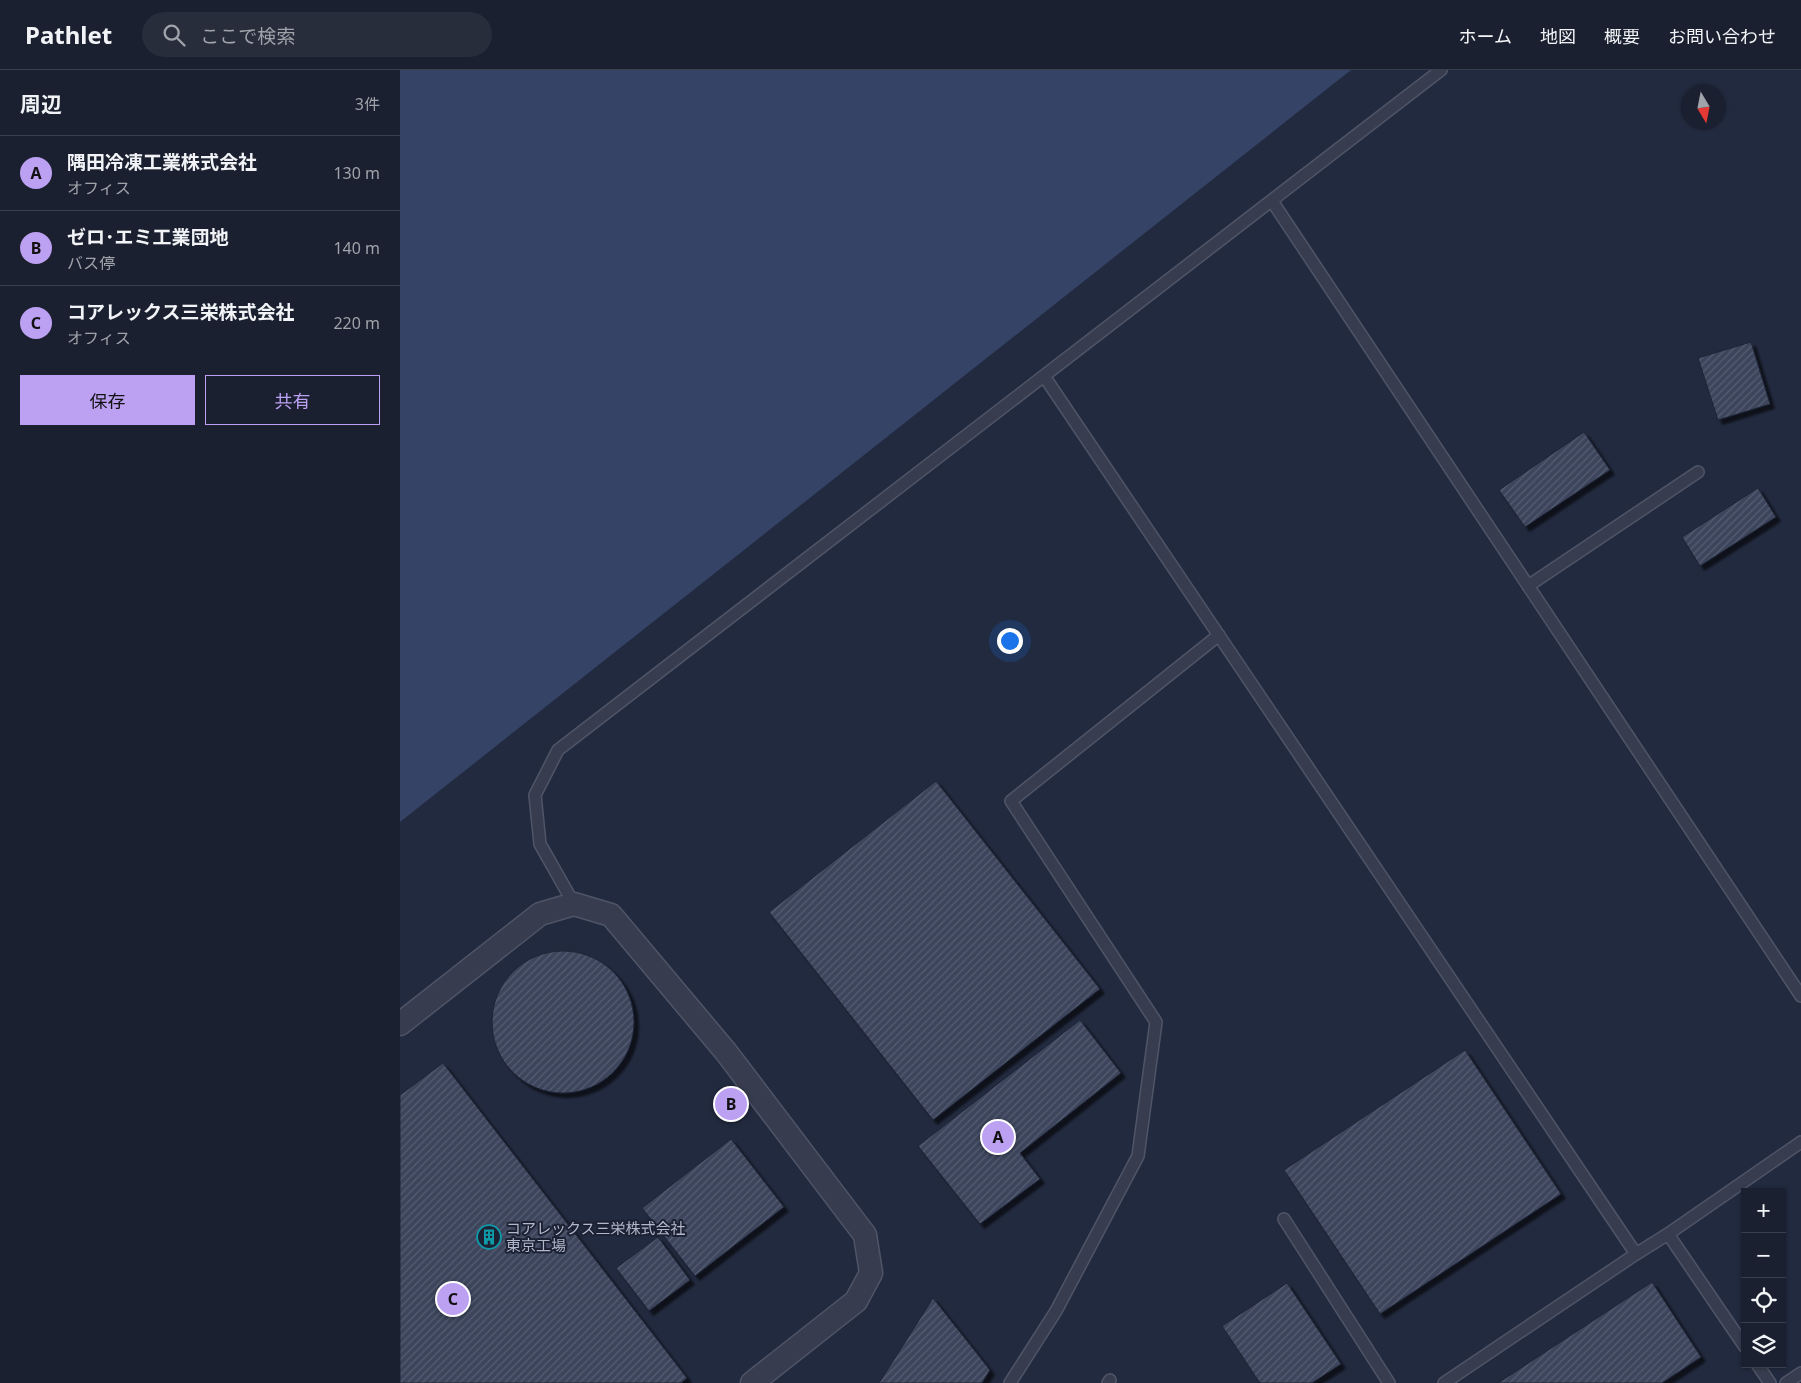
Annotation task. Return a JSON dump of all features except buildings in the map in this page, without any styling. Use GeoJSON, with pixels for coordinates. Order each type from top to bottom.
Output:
{"type":"FeatureCollection","features":[{"type":"Feature","properties":{"kind":"street"},"geometry":{"type":"LineString","coordinates":[[400,1024],[540,914],[574,904],[611,915],[726,1052],[865,1235],[871,1273],[856,1301],[752,1383]]}},
{"type":"Feature","properties":{"kind":"lane"},"geometry":{"type":"LineString","coordinates":[[574,904],[540,844],[535,795],[558,750],[1441,70]]}},
{"type":"Feature","properties":{"kind":"lane"},"geometry":{"type":"LineString","coordinates":[[1272,201],[1801,996]]}},
{"type":"Feature","properties":{"kind":"lane"},"geometry":{"type":"LineString","coordinates":[[1044,376],[1636,1254]]}},
{"type":"Feature","properties":{"kind":"lane"},"geometry":{"type":"LineString","coordinates":[[1528,586],[1698,472]]}},
{"type":"Feature","properties":{"kind":"lane"},"geometry":{"type":"LineString","coordinates":[[1010,1383],[1056,1311],[1138,1156],[1156,1022],[1011,801],[1219,635]]}},
{"type":"Feature","properties":{"kind":"lane"},"geometry":{"type":"LineString","coordinates":[[1444,1383],[1668,1234],[1801,1142]]}},
{"type":"Feature","properties":{"kind":"lane"},"geometry":{"type":"LineString","coordinates":[[1284,1219],[1389,1383]]}},
{"type":"Feature","properties":{"kind":"lane"},"geometry":{"type":"LineString","coordinates":[[1668,1234],[1741,1341]]}},
{"type":"Feature","properties":{"kind":"lane"},"geometry":{"type":"LineString","coordinates":[[1760,1368],[1770,1383]]}},
{"type":"Feature","properties":{"kind":"lane"},"geometry":{"type":"LineString","coordinates":[[1786,1383],[1801,1373]]}},
{"type":"Feature","properties":{"kind":"water"},"geometry":{"type":"Polygon","coordinates":[[[400,70],[1351,70],[400,822],[400,70]]]}},
{"type":"Feature","properties":{"kind":"place","name":"ゼロ･エミ工業団地"},"geometry":{"type":"Point","coordinates":[731,1104]}},
{"type":"Feature","properties":{"kind":"place","name":"隅田冷凍工業株式会社"},"geometry":{"type":"Point","coordinates":[998,1137]}},
{"type":"Feature","properties":{"kind":"place","name":"コアレックス三栄株式会社 東京工場"},"geometry":{"type":"Point","coordinates":[489,1237]}},
{"type":"Feature","properties":{"kind":"place","name":"コアレックス三栄株式会社"},"geometry":{"type":"Point","coordinates":[453,1299]}}]}
